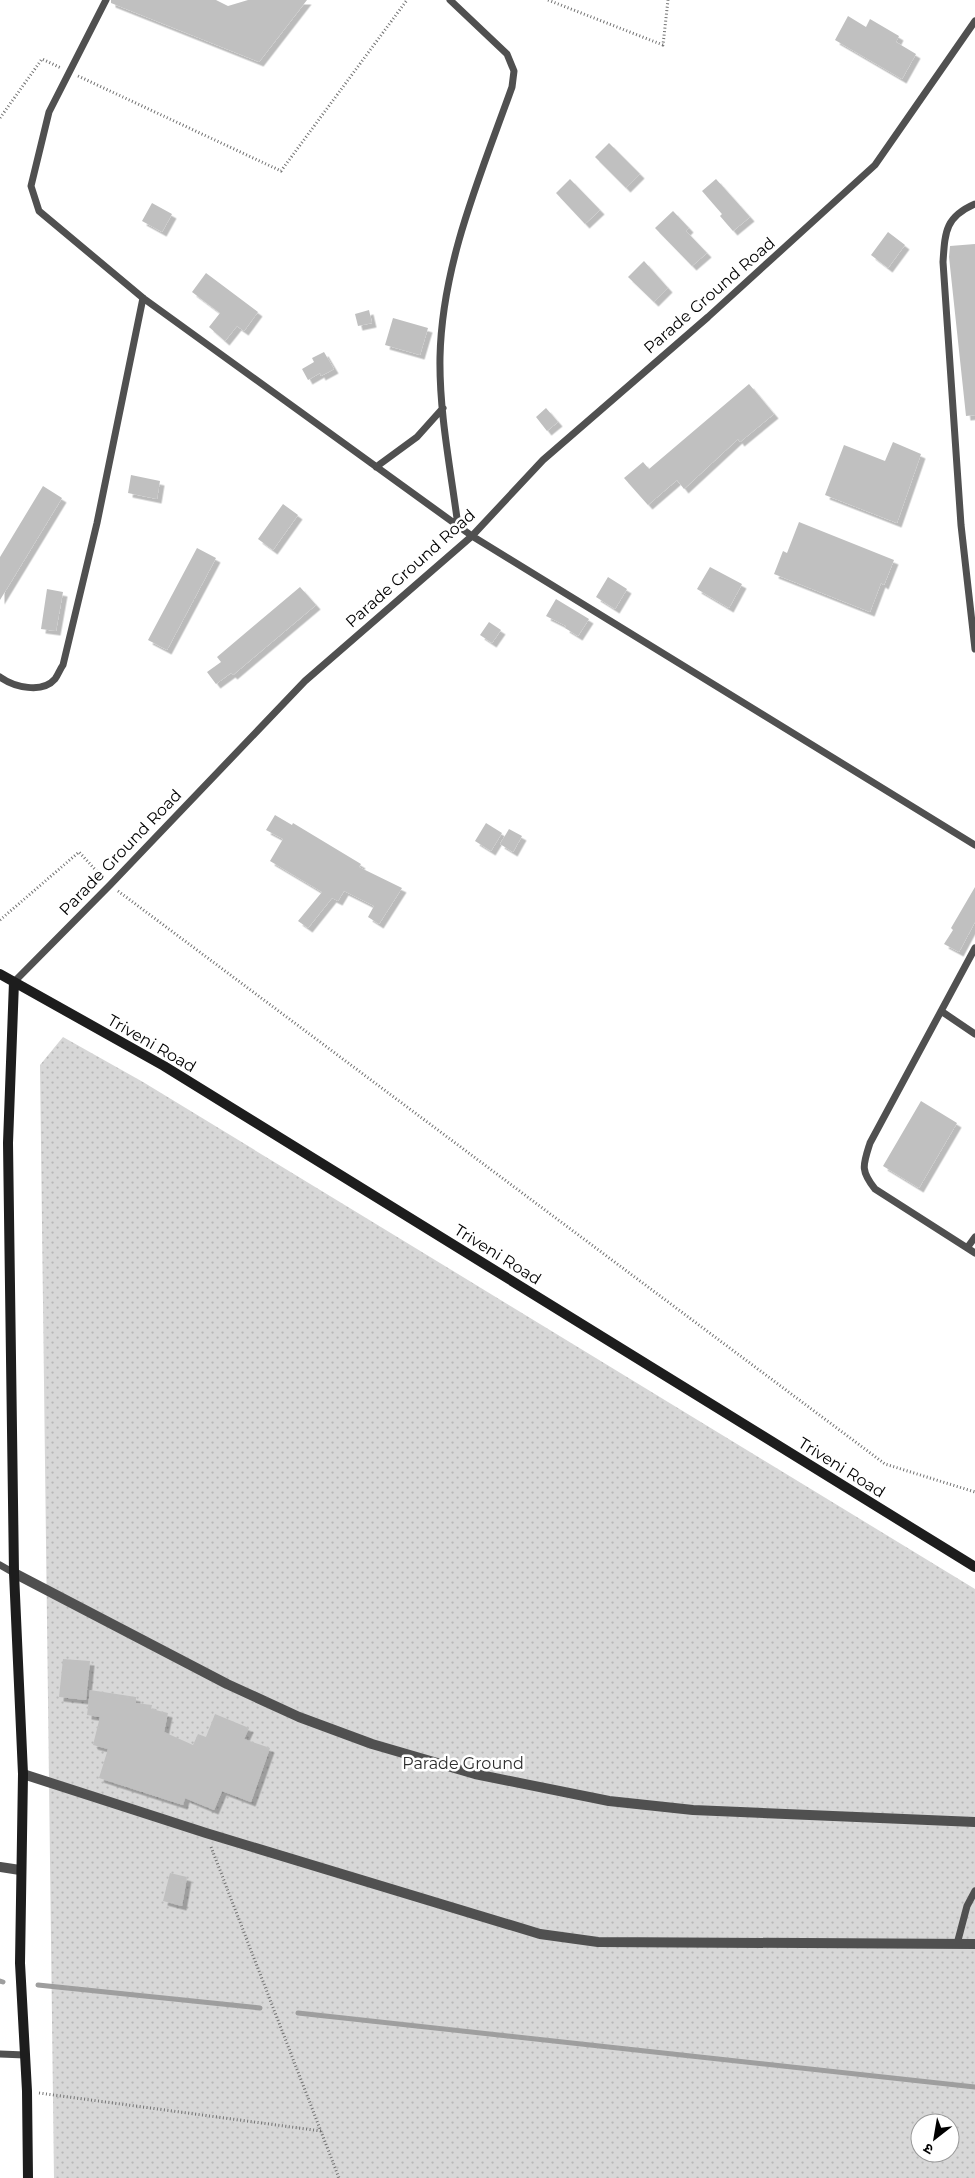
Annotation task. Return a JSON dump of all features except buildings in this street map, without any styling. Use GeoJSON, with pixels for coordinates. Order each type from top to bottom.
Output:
{"type":"FeatureCollection","features":[{"type":"Feature","properties":{"kind":"street","name":"Triveni Road"},"geometry":{"type":"LineString","coordinates":[[0,974],[173,1071],[975,1567]]}},
{"type":"Feature","properties":{"kind":"street"},"geometry":{"type":"LineString","coordinates":[[14,982],[8,1143],[14,1573],[23,1774],[20,1963],[27,2092],[28,2178]]}},
{"type":"Feature","properties":{"kind":"street"},"geometry":{"type":"LineString","coordinates":[[14,1573],[227,1684],[298,1717],[372,1744],[475,1774],[609,1801],[674,1808],[975,1822]]}},
{"type":"Feature","properties":{"kind":"street"},"geometry":{"type":"LineString","coordinates":[[23,1774],[206,1832],[550,1936],[598,1942],[975,1944]]}},
{"type":"Feature","properties":{"kind":"street"},"geometry":{"type":"LineString","coordinates":[[0,1867],[20,1870]]}},
{"type":"Feature","properties":{"kind":"lane"},"geometry":{"type":"LineString","coordinates":[[106,0],[68,71],[49,112],[31,186],[39,210],[144,298],[472,536],[975,845]]}},
{"type":"Feature","properties":{"kind":"lane"},"geometry":{"type":"LineString","coordinates":[[450,0],[507,54],[514,71],[512,87],[468,209],[445,298],[440,357],[443,408],[458,526]]}},
{"type":"Feature","properties":{"kind":"lane","name":"Parade Ground Road"},"geometry":{"type":"LineString","coordinates":[[14,982],[110,885],[305,681],[472,536],[543,460],[715,311],[875,165],[975,21]]}},
{"type":"Feature","properties":{"kind":"lane"},"geometry":{"type":"LineString","coordinates":[[975,204],[954,216],[945,232],[943,262],[961,525],[975,649]]}},
{"type":"Feature","properties":{"kind":"lane"},"geometry":{"type":"LineString","coordinates":[[0,677],[8,683],[30,688],[43,686],[54,679],[63,665],[98,523],[144,298]]}},
{"type":"Feature","properties":{"kind":"lane"},"geometry":{"type":"LineString","coordinates":[[376,466],[417,437],[443,408]]}},
{"type":"Feature","properties":{"kind":"lane"},"geometry":{"type":"LineString","coordinates":[[975,948],[870,1144],[863,1165],[865,1176],[875,1189],[975,1253]]}},
{"type":"Feature","properties":{"kind":"lane"},"geometry":{"type":"LineString","coordinates":[[941,1011],[975,1034]]}},
{"type":"Feature","properties":{"kind":"lane"},"geometry":{"type":"LineString","coordinates":[[967,1248],[975,1237]]}},
{"type":"Feature","properties":{"kind":"lane"},"geometry":{"type":"LineString","coordinates":[[0,1565],[14,1573]]}},
{"type":"Feature","properties":{"kind":"lane"},"geometry":{"type":"LineString","coordinates":[[957,1944],[967,1906],[975,1891]]}},
{"type":"Feature","properties":{"kind":"lane"},"geometry":{"type":"LineString","coordinates":[[0,2054],[25,2055]]}},
{"type":"Feature","properties":{"kind":"path"},"geometry":{"type":"LineString","coordinates":[[0,118],[42,59],[281,171],[408,0]]}},
{"type":"Feature","properties":{"kind":"path"},"geometry":{"type":"LineString","coordinates":[[548,0],[664,44],[668,0]]}},
{"type":"Feature","properties":{"kind":"path"},"geometry":{"type":"LineString","coordinates":[[0,920],[79,852],[110,885],[885,1464],[975,1492]]}},
{"type":"Feature","properties":{"kind":"path"},"geometry":{"type":"LineString","coordinates":[[206,1832],[339,2178]]}},
{"type":"Feature","properties":{"kind":"path"},"geometry":{"type":"LineString","coordinates":[[27,2092],[321,2131]]}},
{"type":"Feature","properties":{"kind":"green space","name":"Parade Ground"},"geometry":{"type":"Polygon","coordinates":[[[63,1037],[143,1082],[975,1589],[975,2178],[54,2178],[40,1065],[63,1037]]]}},
{"type":"Feature","properties":{"kind":"waterway"},"geometry":{"type":"LineString","coordinates":[[38,1985],[260,2008]]}},
{"type":"Feature","properties":{"kind":"waterway"},"geometry":{"type":"LineString","coordinates":[[298,2013],[975,2087]]}}]}
